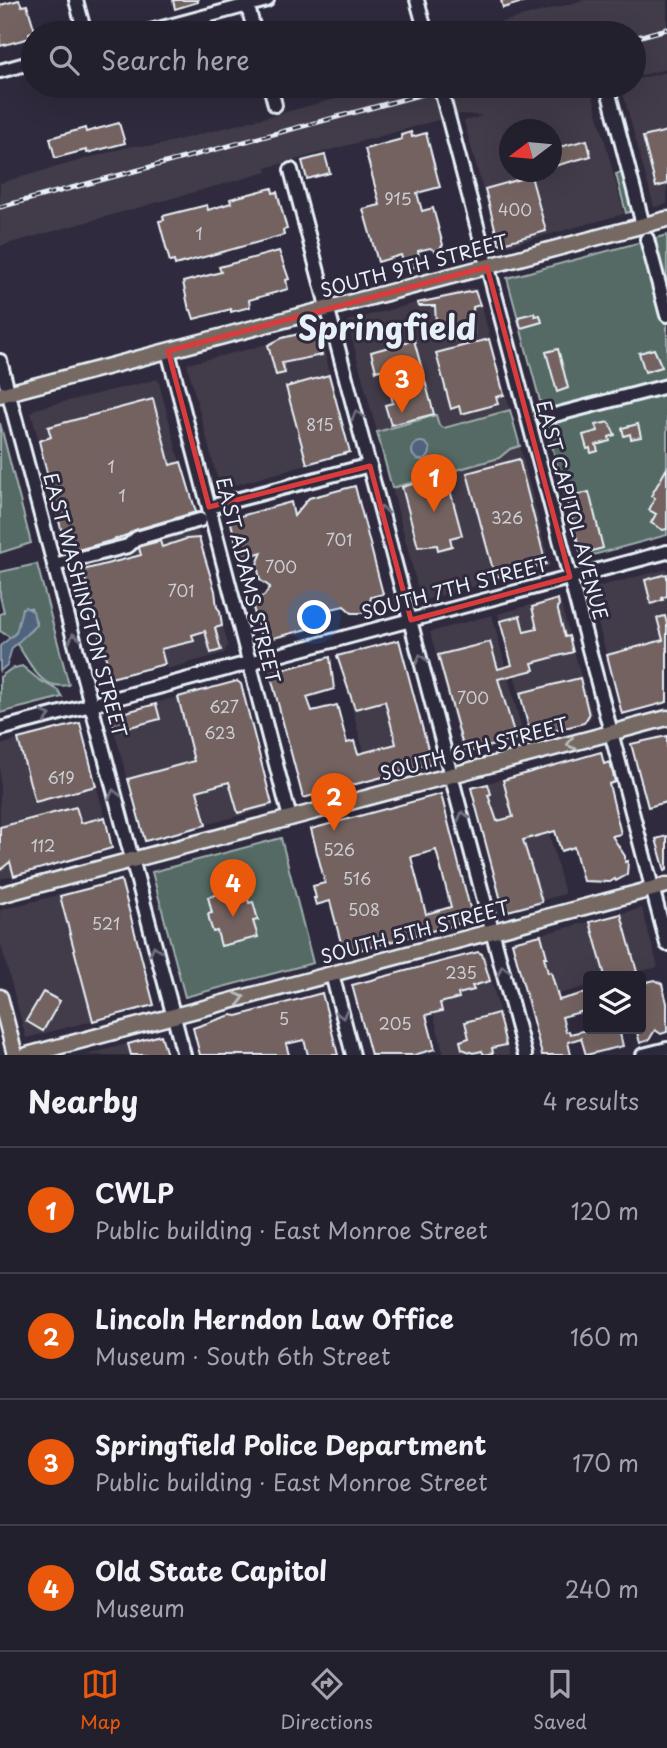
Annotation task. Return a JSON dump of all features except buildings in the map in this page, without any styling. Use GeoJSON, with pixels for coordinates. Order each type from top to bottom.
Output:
{"type":"FeatureCollection","features":[{"type":"Feature","properties":{"kind":"main road","name":"SOUTH 9TH STREET"},"geometry":{"type":"LineString","coordinates":[[4,394],[487,267],[645,232],[667,219]]}},
{"type":"Feature","properties":{"kind":"main road","name":"SOUTH 6TH STREET"},"geometry":{"type":"LineString","coordinates":[[0,895],[667,718]]}},
{"type":"Feature","properties":{"kind":"main road","name":"SOUTH 5TH STREET"},"geometry":{"type":"LineString","coordinates":[[27,1055],[660,887]]}},
{"type":"Feature","properties":{"kind":"main road"},"geometry":{"type":"LineString","coordinates":[[0,997],[15,1055]]}},
{"type":"Feature","properties":{"kind":"street"},"geometry":{"type":"LineString","coordinates":[[76,0],[82,21]]}},
{"type":"Feature","properties":{"kind":"street"},"geometry":{"type":"LineString","coordinates":[[185,21],[267,0]]}},
{"type":"Feature","properties":{"kind":"street"},"geometry":{"type":"LineString","coordinates":[[417,0],[423,21]]}},
{"type":"Feature","properties":{"kind":"street"},"geometry":{"type":"LineString","coordinates":[[247,3],[252,21]]}},
{"type":"Feature","properties":{"kind":"street"},"geometry":{"type":"LineString","coordinates":[[0,71],[21,65]]}},
{"type":"Feature","properties":{"kind":"street"},"geometry":{"type":"LineString","coordinates":[[273,98],[275,105]]}},
{"type":"Feature","properties":{"kind":"street","name":"EAST CAPITOL AVENUE"},"geometry":{"type":"LineString","coordinates":[[443,98],[611,733],[660,887],[667,944]]}},
{"type":"Feature","properties":{"kind":"street"},"geometry":{"type":"LineString","coordinates":[[610,98],[667,315]]}},
{"type":"Feature","properties":{"kind":"street"},"geometry":{"type":"LineString","coordinates":[[291,170],[526,1055]]}},
{"type":"Feature","properties":{"kind":"street","name":"EAST ADAMS STREET"},"geometry":{"type":"LineString","coordinates":[[168,351],[290,818]]}},
{"type":"Feature","properties":{"kind":"street","name":"EAST WASHINGTON STREET"},"geometry":{"type":"LineString","coordinates":[[0,360],[4,394],[54,565],[174,1016]]}},
{"type":"Feature","properties":{"kind":"street"},"geometry":{"type":"LineString","coordinates":[[543,418],[667,386]]}},
{"type":"Feature","properties":{"kind":"street"},"geometry":{"type":"LineString","coordinates":[[209,507],[370,465]]}},
{"type":"Feature","properties":{"kind":"street"},"geometry":{"type":"LineString","coordinates":[[54,565],[128,545],[137,538],[200,520]]}},
{"type":"Feature","properties":{"kind":"street","name":"SOUTH 7TH STREET"},"geometry":{"type":"LineString","coordinates":[[0,729],[667,552]]}},
{"type":"Feature","properties":{"kind":"street"},"geometry":{"type":"LineString","coordinates":[[332,974],[353,1055]]}},
{"type":"Feature","properties":{"kind":"street"},"geometry":{"type":"LineString","coordinates":[[174,1016],[184,1055]]}},
{"type":"Feature","properties":{"kind":"street"},"geometry":{"type":"LineString","coordinates":[[643,1055],[667,1049]]}},
{"type":"Feature","properties":{"kind":"highlighted area"},"geometry":{"type":"Polygon","coordinates":[[[487,267],[570,577],[411,620],[370,466],[209,507],[168,351],[487,267]]]}},
{"type":"Feature","properties":{"kind":"shaded area"},"geometry":{"type":"Polygon","coordinates":[[[585,0],[667,0],[667,69],[646,74],[646,21],[506,21],[585,0]]]}},
{"type":"Feature","properties":{"kind":"shaded area"},"geometry":{"type":"Polygon","coordinates":[[[667,72],[667,204],[654,207],[624,98],[646,98],[646,77],[667,72]]]}},
{"type":"Feature","properties":{"kind":"shaded area"},"geometry":{"type":"Polygon","coordinates":[[[339,98],[436,98],[442,119],[266,168],[267,172],[0,246],[0,183],[131,146],[155,146],[339,98]]]}},
{"type":"Feature","properties":{"kind":"shaded area"},"geometry":{"type":"Polygon","coordinates":[[[449,98],[593,98],[624,214],[499,248],[464,121],[483,116],[454,116],[449,98]]]}},
{"type":"Feature","properties":{"kind":"shaded area"},"geometry":{"type":"Polygon","coordinates":[[[472,288],[477,289],[510,410],[444,428],[439,425],[435,415],[377,432],[347,321],[472,288]]]}},
{"type":"Feature","properties":{"kind":"shaded area"},"geometry":{"type":"Polygon","coordinates":[[[318,328],[351,453],[220,489],[187,364],[318,328]]]}},
{"type":"Feature","properties":{"kind":"shaded area"},"geometry":{"type":"Polygon","coordinates":[[[158,379],[228,645],[224,653],[167,669],[135,552],[74,568],[31,413],[35,409],[158,379]]]}},
{"type":"Feature","properties":{"kind":"shaded area"},"geometry":{"type":"Polygon","coordinates":[[[520,446],[550,566],[421,601],[392,488],[499,458],[510,449],[520,446]]]}},
{"type":"Feature","properties":{"kind":"shaded area"},"geometry":{"type":"Polygon","coordinates":[[[667,569],[667,703],[622,714],[589,589],[667,569]]]}},
{"type":"Feature","properties":{"kind":"shaded area"},"geometry":{"type":"Polygon","coordinates":[[[559,597],[592,715],[586,724],[531,738],[498,614],[559,597]]]}},
{"type":"Feature","properties":{"kind":"shaded area"},"geometry":{"type":"Polygon","coordinates":[[[492,615],[524,738],[463,755],[430,632],[492,615]]]}},
{"type":"Feature","properties":{"kind":"shaded area"},"geometry":{"type":"Polygon","coordinates":[[[399,640],[433,765],[372,782],[338,656],[399,640]]]}},
{"type":"Feature","properties":{"kind":"shaded area"},"geometry":{"type":"Polygon","coordinates":[[[240,680],[273,807],[144,841],[110,715],[240,680]]]}},
{"type":"Feature","properties":{"kind":"shaded area"},"geometry":{"type":"Polygon","coordinates":[[[80,722],[113,849],[0,879],[0,745],[80,722]]]}},
{"type":"Feature","properties":{"kind":"shaded area"},"geometry":{"type":"Polygon","coordinates":[[[533,771],[565,894],[505,910],[472,787],[533,771]]]}},
{"type":"Feature","properties":{"kind":"shaded area"},"geometry":{"type":"Polygon","coordinates":[[[122,878],[155,1005],[26,1038],[0,941],[0,910],[122,878]]]}},
{"type":"Feature","properties":{"kind":"shaded area"},"geometry":{"type":"Polygon","coordinates":[[[642,908],[658,967],[642,971],[583,971],[583,987],[527,1003],[511,942],[642,908]]]}},
{"type":"Feature","properties":{"kind":"shaded area"},"geometry":{"type":"Polygon","coordinates":[[[478,951],[485,954],[510,1055],[444,1055],[421,967],[478,951]]]}},
{"type":"Feature","properties":{"kind":"shaded area"},"geometry":{"type":"Polygon","coordinates":[[[163,1034],[168,1055],[86,1055],[163,1034]]]}},
{"type":"Feature","properties":{"kind":"green space"},"geometry":{"type":"Polygon","coordinates":[[[621,172],[633,211],[626,213],[616,174],[621,172]]]}},
{"type":"Feature","properties":{"kind":"green space"},"geometry":{"type":"Polygon","coordinates":[[[667,235],[667,535],[582,558],[507,278],[667,235]]]}},
{"type":"Feature","properties":{"kind":"green space"},"geometry":{"type":"Polygon","coordinates":[[[510,410],[520,446],[510,449],[499,458],[392,488],[377,432],[436,415],[439,425],[444,428],[510,410]]]}},
{"type":"Feature","properties":{"kind":"green space"},"geometry":{"type":"Polygon","coordinates":[[[0,423],[31,543],[0,553],[0,423]]]}},
{"type":"Feature","properties":{"kind":"green space"},"geometry":{"type":"Polygon","coordinates":[[[37,564],[69,685],[58,686],[43,679],[16,643],[37,625],[31,608],[22,608],[18,630],[11,638],[0,631],[0,614],[4,612],[0,596],[0,572],[37,564]]]}},
{"type":"Feature","properties":{"kind":"green space"},"geometry":{"type":"Polygon","coordinates":[[[22,666],[39,680],[58,690],[62,697],[0,713],[0,677],[11,669],[22,666]]]}},
{"type":"Feature","properties":{"kind":"green space"},"geometry":{"type":"Polygon","coordinates":[[[281,838],[313,963],[185,997],[152,872],[281,838]]]}},
{"type":"Feature","properties":{"kind":"water"},"geometry":{"type":"Polygon","coordinates":[[[421,442],[427,445],[430,451],[427,457],[421,460],[415,457],[412,451],[415,445],[421,442]]]}},
{"type":"Feature","properties":{"kind":"water"},"geometry":{"type":"Polygon","coordinates":[[[25,607],[33,611],[36,625],[12,648],[7,665],[0,671],[0,646],[16,633],[22,609],[25,607]]]}},
{"type":"Feature","properties":{"kind":"railway"},"geometry":{"type":"LineString","coordinates":[[646,35],[667,29]]}},
{"type":"Feature","properties":{"kind":"railway"},"geometry":{"type":"LineString","coordinates":[[0,207],[408,98]]}},
{"type":"Feature","properties":{"kind":"place","name":"Springfield Police Department"},"geometry":{"type":"Point","coordinates":[402,413]}},
{"type":"Feature","properties":{"kind":"place","name":"CWLP"},"geometry":{"type":"Point","coordinates":[434,512]}},
{"type":"Feature","properties":{"kind":"place","name":"Lincoln Herndon Law Office"},"geometry":{"type":"Point","coordinates":[334,831]}},
{"type":"Feature","properties":{"kind":"place","name":"Old State Capitol"},"geometry":{"type":"Point","coordinates":[233,917]}},
{"type":"Feature","properties":{"kind":"district","name":"Springfield"},"geometry":{"type":"Point","coordinates":[387,328]}}]}
